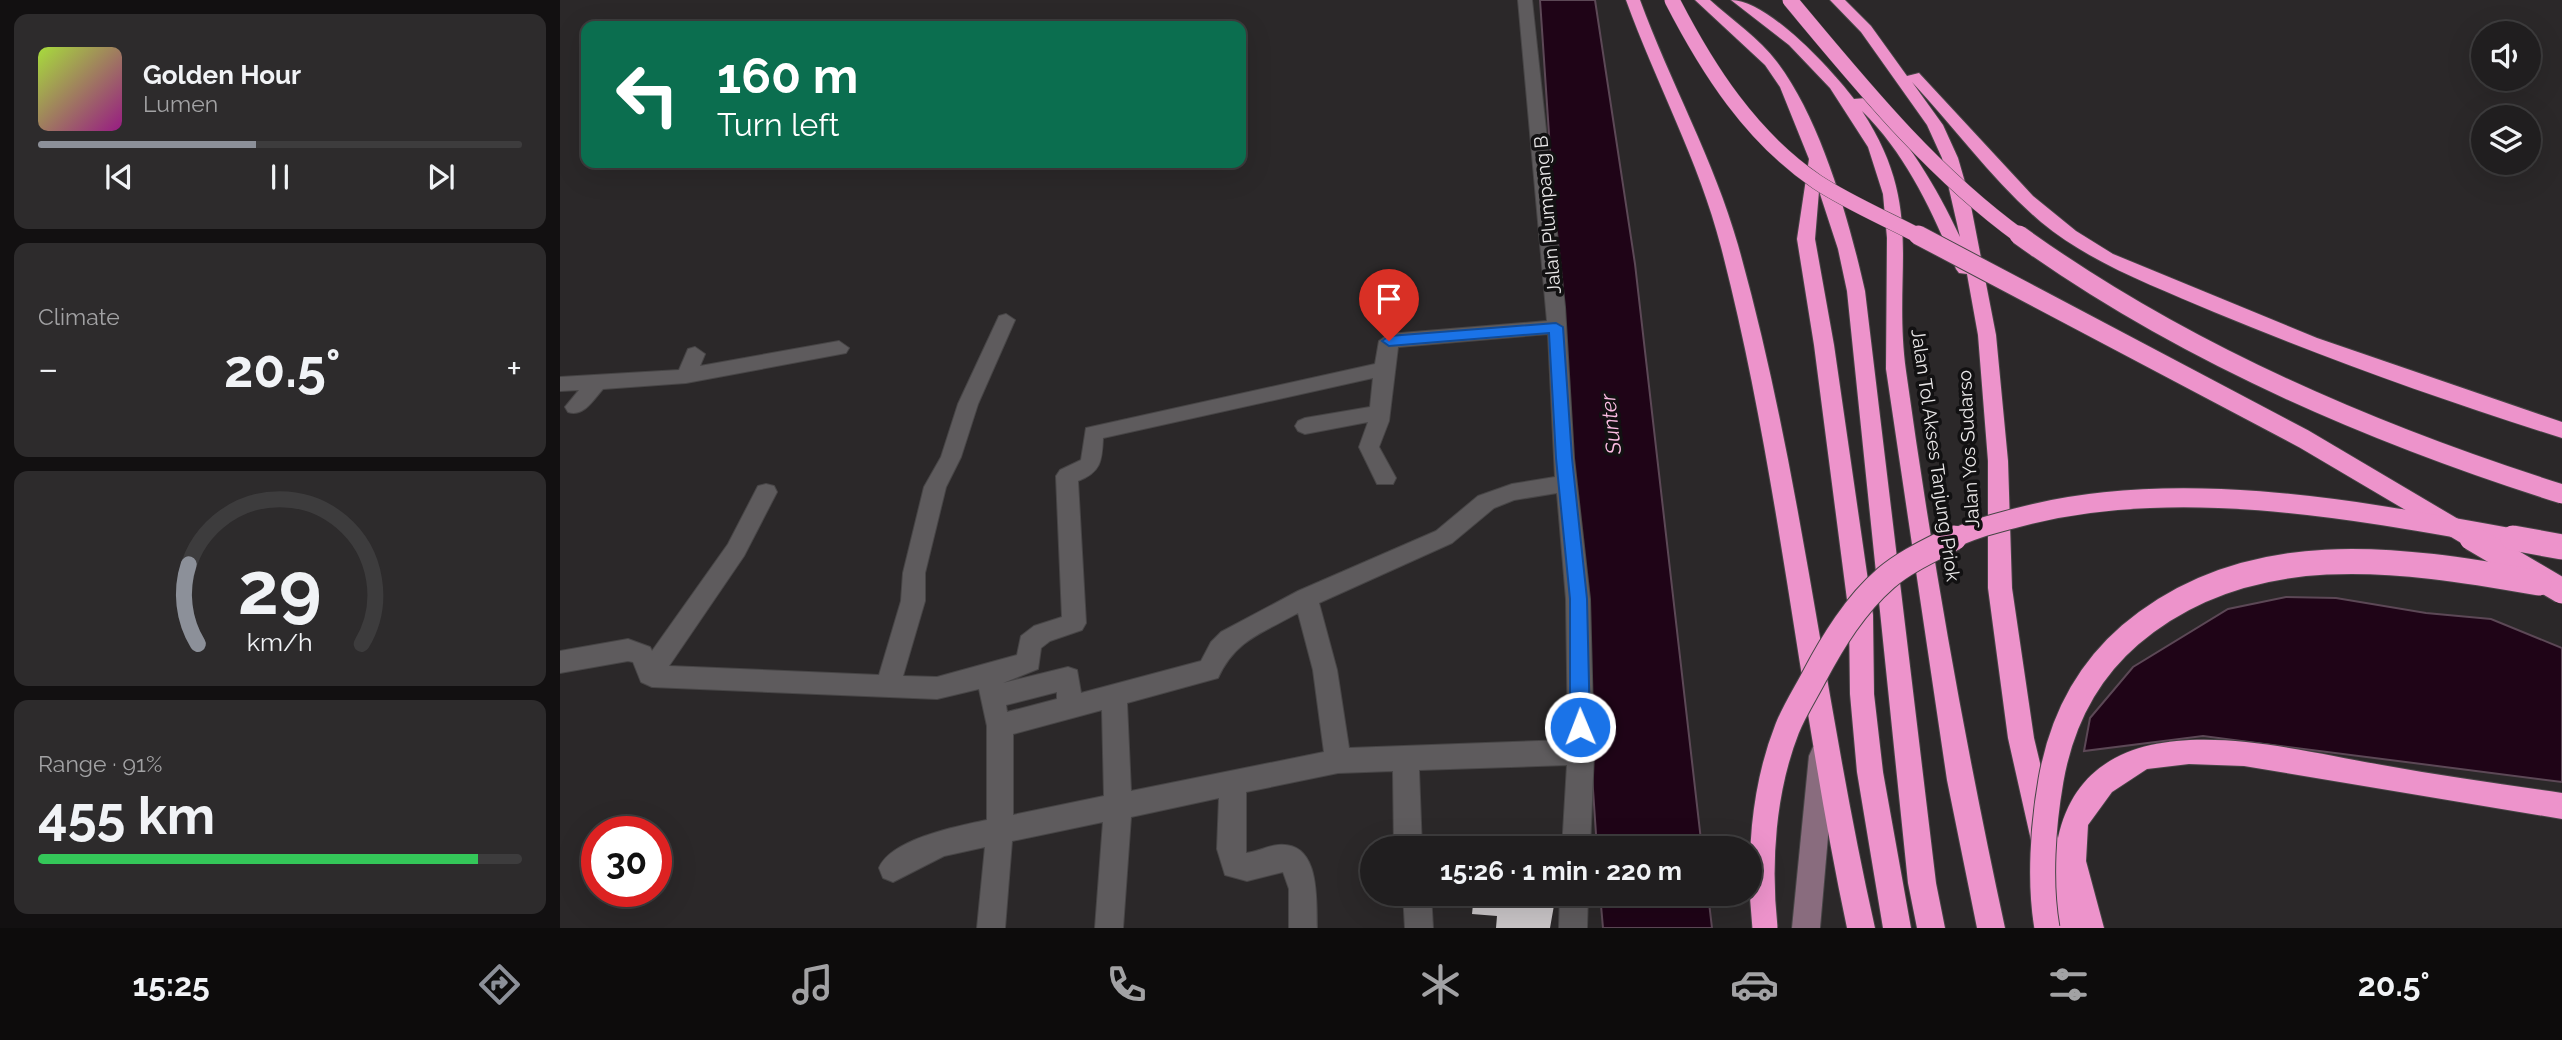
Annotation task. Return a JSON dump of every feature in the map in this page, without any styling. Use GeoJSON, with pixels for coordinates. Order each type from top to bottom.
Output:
{"type":"FeatureCollection","features":[{"type":"Feature","properties":{"kind":"highway"},"geometry":{"type":"LineString","coordinates":[[1633,0],[1659,73],[1700,153],[1730,244],[1763,385],[1823,750],[1861,928]]}},
{"type":"Feature","properties":{"kind":"highway"},"geometry":{"type":"LineString","coordinates":[[1672,0],[1716,79],[1736,107],[1787,160],[1825,187],[2304,439],[2562,589]]}},
{"type":"Feature","properties":{"kind":"highway"},"geometry":{"type":"LineString","coordinates":[[1702,0],[1772,64],[1798,109],[1847,249],[1856,290],[1922,883],[1931,928]]}},
{"type":"Feature","properties":{"kind":"highway","name":"Jalan Tol Akses Tanjung Priok"},"geometry":{"type":"LineString","coordinates":[[1738,0],[1800,47],[1833,82],[1863,122],[1873,142],[1893,207],[1892,330],[1896,369],[1960,780],[1991,928]]}},
{"type":"Feature","properties":{"kind":"highway"},"geometry":{"type":"LineString","coordinates":[[1790,0],[1879,105],[1942,169],[2025,239],[2095,285],[2160,324],[2350,416],[2428,450],[2562,494]]}},
{"type":"Feature","properties":{"kind":"highway","name":"Jalan Yos Sudarso"},"geometry":{"type":"LineString","coordinates":[[1837,0],[1866,29],[1935,125],[1950,158],[1968,228],[1987,335],[1998,461],[2000,588],[2021,738],[2049,858],[2073,928]]}},
{"type":"Feature","properties":{"kind":"highway"},"geometry":{"type":"LineString","coordinates":[[1866,29],[1930,92],[2014,188],[2067,234],[2134,272],[2321,348],[2562,430]]}},
{"type":"Feature","properties":{"kind":"highway"},"geometry":{"type":"LineString","coordinates":[[1833,82],[1867,107],[1908,160],[1956,246],[1987,335]]}},
{"type":"Feature","properties":{"kind":"highway"},"geometry":{"type":"LineString","coordinates":[[1815,157],[1806,239],[1824,345],[1861,615],[1860,658],[1868,773],[1897,928]]}},
{"type":"Feature","properties":{"kind":"highway"},"geometry":{"type":"LineString","coordinates":[[1765,928],[1762,910],[1766,819],[1785,733],[1823,660],[1864,600],[1901,567],[1941,544],[2025,511],[2123,499],[2179,499],[2298,505],[2562,547]]}},
{"type":"Feature","properties":{"kind":"highway"},"geometry":{"type":"LineString","coordinates":[[2047,928],[2045,812],[2059,737],[2092,674],[2129,634],[2170,603],[2220,579],[2278,566],[2349,561],[2480,572],[2562,589]]}},
{"type":"Feature","properties":{"kind":"highway"},"geometry":{"type":"LineString","coordinates":[[2090,928],[2083,908],[2071,841],[2075,824],[2092,793],[2109,777],[2160,754],[2254,756],[2562,806]]}},
{"type":"Feature","properties":{"kind":"main road"},"geometry":{"type":"LineString","coordinates":[[1807,928],[1823,750]]}},
{"type":"Feature","properties":{"kind":"street","name":"Jalan Plumpang B"},"geometry":{"type":"LineString","coordinates":[[1525,0],[1578,599],[1581,752],[1577,836]]}},
{"type":"Feature","properties":{"kind":"street"},"geometry":{"type":"LineString","coordinates":[[887,687],[911,612],[914,573],[935,487],[1006,320]]}},
{"type":"Feature","properties":{"kind":"street"},"geometry":{"type":"LineString","coordinates":[[1385,478],[1369,447],[1380,413],[1389,341],[1556,327]]}},
{"type":"Feature","properties":{"kind":"street"},"geometry":{"type":"LineString","coordinates":[[686,376],[695,354]]}},
{"type":"Feature","properties":{"kind":"street"},"geometry":{"type":"LineString","coordinates":[[560,384],[596,384],[686,376],[833,354]]}},
{"type":"Feature","properties":{"kind":"street"},"geometry":{"type":"LineString","coordinates":[[992,686],[1029,661],[1029,643],[1042,633],[1074,623],[1067,476],[1084,470],[1091,463],[1093,433],[1384,369]]}},
{"type":"Feature","properties":{"kind":"street"},"geometry":{"type":"LineString","coordinates":[[575,407],[596,384]]}},
{"type":"Feature","properties":{"kind":"street"},"geometry":{"type":"LineString","coordinates":[[1305,426],[1380,413]]}},
{"type":"Feature","properties":{"kind":"street"},"geometry":{"type":"LineString","coordinates":[[1000,726],[1209,670],[1219,649],[1229,639],[1306,598],[1444,537],[1486,502],[1512,492],[1567,483]]}},
{"type":"Feature","properties":{"kind":"street"},"geometry":{"type":"LineString","coordinates":[[650,674],[698,601],[736,550],[766,492]]}},
{"type":"Feature","properties":{"kind":"street"},"geometry":{"type":"LineString","coordinates":[[1306,598],[1325,670],[1338,761]]}},
{"type":"Feature","properties":{"kind":"street"},"geometry":{"type":"LineString","coordinates":[[560,662],[635,650],[641,654],[650,674]]}},
{"type":"Feature","properties":{"kind":"street"},"geometry":{"type":"LineString","coordinates":[[650,674],[937,688],[992,686],[1068,678],[1069,707]]}},
{"type":"Feature","properties":{"kind":"street"},"geometry":{"type":"LineString","coordinates":[[990,928],[1000,829],[1000,726],[992,712],[992,686]]}},
{"type":"Feature","properties":{"kind":"street"},"geometry":{"type":"LineString","coordinates":[[1109,928],[1118,806],[1114,696]]}},
{"type":"Feature","properties":{"kind":"street"},"geometry":{"type":"LineString","coordinates":[[893,868],[940,843],[1338,761],[1581,752]]}},
{"type":"Feature","properties":{"kind":"street"},"geometry":{"type":"LineString","coordinates":[[1406,757],[1408,836]]}},
{"type":"Feature","properties":{"kind":"street"},"geometry":{"type":"LineString","coordinates":[[1233,782],[1231,849],[1235,865],[1247,869],[1282,856],[1292,858],[1299,867],[1303,928]]}},
{"type":"Feature","properties":{"kind":"street"},"geometry":{"type":"LineString","coordinates":[[1418,906],[1419,928]]}},
{"type":"Feature","properties":{"kind":"street"},"geometry":{"type":"LineString","coordinates":[[1573,928],[1574,906]]}},
{"type":"Feature","properties":{"kind":"water","name":"Sunter"},"geometry":{"type":"Polygon","coordinates":[[[1540,0],[1595,0],[1635,264],[1701,836],[1596,836],[1540,0]]]}},
{"type":"Feature","properties":{"kind":"water"},"geometry":{"type":"Polygon","coordinates":[[[2286,597],[2336,598],[2426,613],[2491,619],[2562,648],[2562,782],[2203,736],[2084,751],[2090,718],[2133,667],[2228,609],[2286,597]]]}},
{"type":"Feature","properties":{"kind":"water"},"geometry":{"type":"Polygon","coordinates":[[[1601,906],[1709,906],[1712,928],[1603,928],[1601,906]]]}},
{"type":"Feature","properties":{"kind":"building"},"geometry":{"type":"Polygon","coordinates":[[[1473,906],[1554,906],[1550,928],[1496,928],[1497,916],[1472,914],[1473,906]]]}},
{"type":"Feature","properties":{"kind":"route"},"geometry":{"type":"LineString","coordinates":[[1389,341],[1419,336],[1556,327],[1564,458],[1578,599],[1580,727]]}}]}
